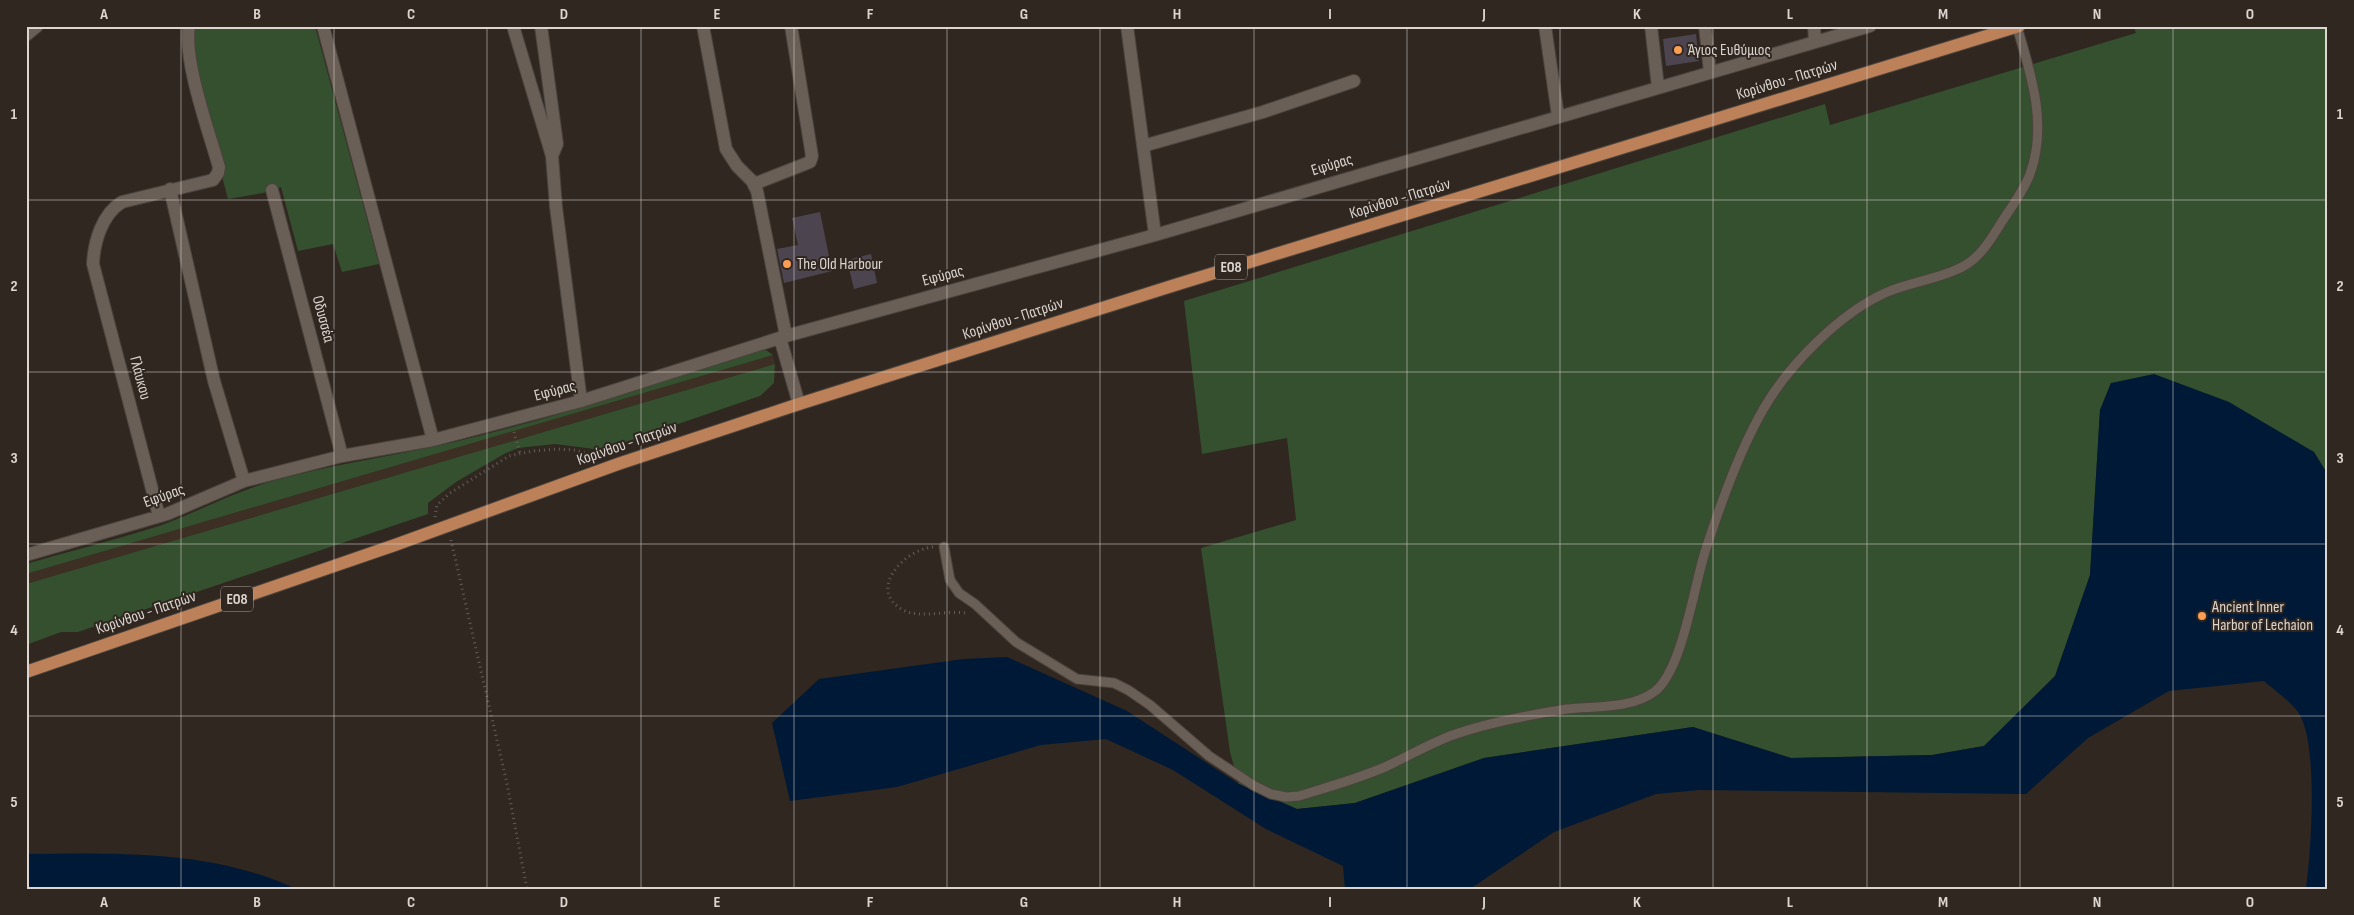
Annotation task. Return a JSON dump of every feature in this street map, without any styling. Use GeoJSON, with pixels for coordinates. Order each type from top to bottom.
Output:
{"type":"FeatureCollection","features":[{"type":"Feature","properties":{"kind":"main road","name":"Κορίνθου - Πατρών"},"geometry":{"type":"LineString","coordinates":[[26,672],[436,530],[618,464],[799,404],[1175,284],[2018,27]]}},
{"type":"Feature","properties":{"kind":"street"},"geometry":{"type":"LineString","coordinates":[[26,35],[37,26]]}},
{"type":"Feature","properties":{"kind":"street"},"geometry":{"type":"LineString","coordinates":[[189,26],[189,48],[199,97],[220,166],[213,180],[170,189],[214,381],[244,481]]}},
{"type":"Feature","properties":{"kind":"street"},"geometry":{"type":"LineString","coordinates":[[323,26],[433,440]]}},
{"type":"Feature","properties":{"kind":"street"},"geometry":{"type":"LineString","coordinates":[[512,26],[552,156],[556,207],[581,400]]}},
{"type":"Feature","properties":{"kind":"street"},"geometry":{"type":"LineString","coordinates":[[541,26],[557,144],[552,156]]}},
{"type":"Feature","properties":{"kind":"street"},"geometry":{"type":"LineString","coordinates":[[703,26],[726,149],[737,166],[754,184],[757,191],[783,337],[799,404]]}},
{"type":"Feature","properties":{"kind":"street"},"geometry":{"type":"LineString","coordinates":[[754,184],[810,162],[812,156],[791,26]]}},
{"type":"Feature","properties":{"kind":"street"},"geometry":{"type":"LineString","coordinates":[[1127,26],[1155,235]]}},
{"type":"Feature","properties":{"kind":"street"},"geometry":{"type":"LineString","coordinates":[[1545,26],[1558,116]]}},
{"type":"Feature","properties":{"kind":"street"},"geometry":{"type":"LineString","coordinates":[[1651,26],[1658,87]]}},
{"type":"Feature","properties":{"kind":"street"},"geometry":{"type":"LineString","coordinates":[[1705,26],[1710,72]]}},
{"type":"Feature","properties":{"kind":"street"},"geometry":{"type":"LineString","coordinates":[[1814,26],[1815,42]]}},
{"type":"Feature","properties":{"kind":"street","name":"Εφύρας"},"geometry":{"type":"LineString","coordinates":[[26,555],[159,516],[244,481],[342,456],[433,440],[581,400],[783,337],[1155,235],[1870,26]]}},
{"type":"Feature","properties":{"kind":"street"},"geometry":{"type":"LineString","coordinates":[[1143,146],[1263,112],[1354,81]]}},
{"type":"Feature","properties":{"kind":"street","name":"Γλάυκου"},"geometry":{"type":"LineString","coordinates":[[159,516],[93,264],[94,248],[106,220],[118,204],[170,189]]}},
{"type":"Feature","properties":{"kind":"street","name":"Οδυσσέα"},"geometry":{"type":"LineString","coordinates":[[272,190],[342,456]]}},
{"type":"Feature","properties":{"kind":"lane"},"geometry":{"type":"LineString","coordinates":[[944,547],[950,580],[959,593],[975,604],[1016,642],[1077,678],[1114,683],[1128,690],[1150,705],[1209,756],[1253,785],[1271,794],[1286,797],[1308,793],[1386,767],[1413,752],[1453,735],[1501,722],[1538,714],[1638,700],[1656,691],[1668,675],[1676,658],[1704,554],[1746,444],[1764,408],[1790,370],[1839,323],[1884,294],[1949,272],[1976,258],[1996,230],[2029,175],[2038,134],[2037,108],[2018,27]]}},
{"type":"Feature","properties":{"kind":"path"},"geometry":{"type":"LineString","coordinates":[[509,420],[520,454]]}},
{"type":"Feature","properties":{"kind":"path"},"geometry":{"type":"LineString","coordinates":[[436,530],[434,512],[437,505],[450,493],[509,456],[557,449],[575,450],[618,464]]}},
{"type":"Feature","properties":{"kind":"path"},"geometry":{"type":"LineString","coordinates":[[448,525],[507,784],[527,889]]}},
{"type":"Feature","properties":{"kind":"path"},"geometry":{"type":"LineString","coordinates":[[944,547],[925,548],[896,566],[889,580],[889,593],[894,604],[905,611],[926,614],[949,611],[969,613]]}},
{"type":"Feature","properties":{"kind":"shaded area"},"geometry":{"type":"Polygon","coordinates":[[[773,355],[775,364],[26,584],[26,574],[773,355]]]}},
{"type":"Feature","properties":{"kind":"green space"},"geometry":{"type":"Polygon","coordinates":[[[190,26],[315,26],[379,264],[342,272],[333,244],[298,251],[281,187],[263,193],[228,199],[189,51],[190,26]]]}},
{"type":"Feature","properties":{"kind":"green space"},"geometry":{"type":"Polygon","coordinates":[[[2133,26],[2328,26],[2328,475],[2314,452],[2111,383],[2100,410],[2090,575],[2055,676],[1984,746],[1932,755],[1791,758],[1693,727],[1484,758],[1355,803],[1297,809],[1239,784],[1230,752],[1201,548],[1296,520],[1287,438],[1202,454],[1184,301],[1825,104],[1830,125],[2136,33],[2133,26]]]}},
{"type":"Feature","properties":{"kind":"green space"},"geometry":{"type":"Polygon","coordinates":[[[766,350],[773,355],[26,574],[26,564],[159,526],[231,496],[276,480],[441,445],[520,425],[599,402],[756,351],[766,350]]]}},
{"type":"Feature","properties":{"kind":"green space"},"geometry":{"type":"Polygon","coordinates":[[[775,364],[774,383],[760,396],[602,450],[555,444],[518,448],[456,482],[428,503],[428,514],[78,632],[61,632],[26,645],[26,584],[775,364]]]}},
{"type":"Feature","properties":{"kind":"water","name":"Ancient Inner Harbor of Lechaion"},"geometry":{"type":"Polygon","coordinates":[[[2154,374],[2229,402],[2314,452],[2328,475],[2328,889],[2306,889],[2312,798],[2309,747],[2305,726],[2298,712],[2286,699],[2264,681],[2169,691],[2088,738],[2026,794],[1700,790],[1656,794],[1554,832],[1470,889],[1345,889],[1343,866],[1266,829],[1173,770],[1106,739],[1041,745],[897,787],[790,801],[772,723],[819,679],[963,659],[1007,657],[1127,711],[1239,784],[1297,809],[1355,803],[1484,758],[1693,727],[1791,758],[1932,755],[1984,746],[2055,676],[2090,575],[2100,410],[2111,383],[2154,374]]]}},
{"type":"Feature","properties":{"kind":"water"},"geometry":{"type":"Polygon","coordinates":[[[26,854],[164,856],[232,867],[265,876],[296,889],[26,889],[26,854]]]}},
{"type":"Feature","properties":{"kind":"building"},"geometry":{"type":"Polygon","coordinates":[[[1696,34],[1699,61],[1666,66],[1663,39],[1696,34]]]}},
{"type":"Feature","properties":{"kind":"building"},"geometry":{"type":"Polygon","coordinates":[[[820,212],[832,271],[784,283],[777,249],[798,245],[792,218],[820,212]]]}},
{"type":"Feature","properties":{"kind":"building"},"geometry":{"type":"Polygon","coordinates":[[[871,254],[877,283],[854,289],[847,260],[871,254]]]}},
{"type":"Feature","properties":{"kind":"place","name":"Άγιος Ευθύμιος"},"geometry":{"type":"Point","coordinates":[1678,50]}},
{"type":"Feature","properties":{"kind":"place","name":"The Old Harbour"},"geometry":{"type":"Point","coordinates":[787,264]}},
{"type":"Feature","properties":{"kind":"place","name":"Ancient Inner Harbor of Lechaion"},"geometry":{"type":"Point","coordinates":[2202,616]}}]}
